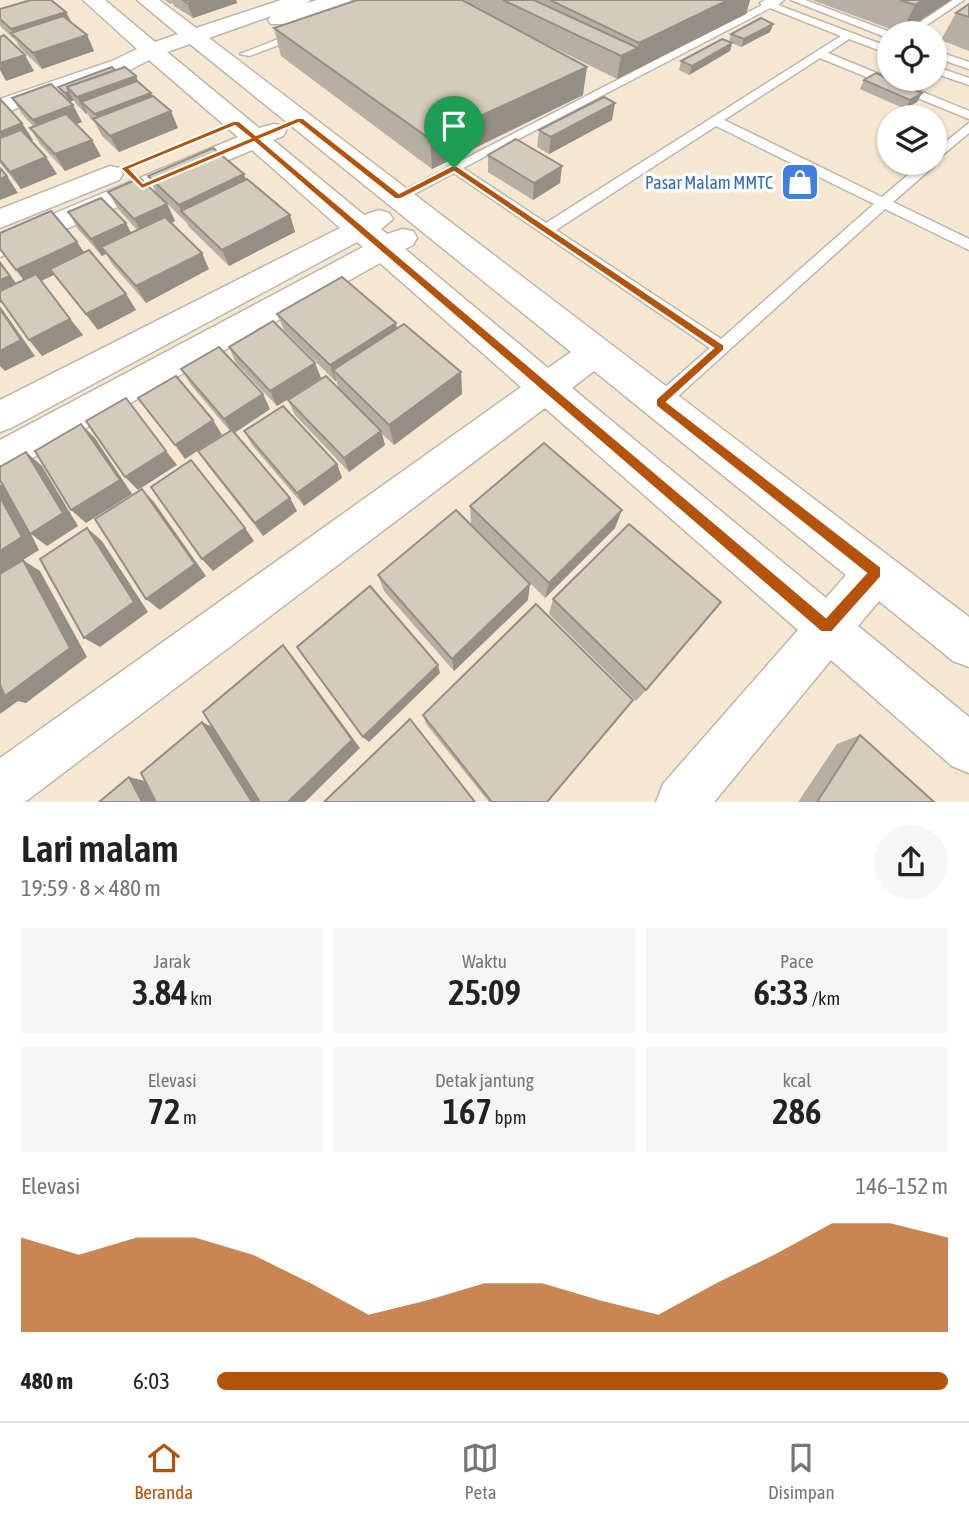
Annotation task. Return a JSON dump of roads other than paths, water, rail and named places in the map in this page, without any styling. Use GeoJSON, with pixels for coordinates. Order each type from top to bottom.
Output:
{"type":"FeatureCollection","features":[{"type":"Feature","properties":{"kind":"street"},"geometry":{"type":"LineString","coordinates":[[93,0],[969,749]]}},
{"type":"Feature","properties":{"kind":"street"},"geometry":{"type":"LineString","coordinates":[[147,0],[969,645]]}},
{"type":"Feature","properties":{"kind":"street"},"geometry":{"type":"LineString","coordinates":[[199,41],[300,0]]}},
{"type":"Feature","properties":{"kind":"street"},"geometry":{"type":"LineString","coordinates":[[0,107],[156,54],[334,4]]}},
{"type":"Feature","properties":{"kind":"street"},"geometry":{"type":"LineString","coordinates":[[0,247],[19,220],[133,177],[290,112]]}},
{"type":"Feature","properties":{"kind":"street"},"geometry":{"type":"LineString","coordinates":[[0,458],[372,239],[412,208]]}},
{"type":"Feature","properties":{"kind":"street"},"geometry":{"type":"LineString","coordinates":[[0,416],[372,239]]}},
{"type":"Feature","properties":{"kind":"street"},"geometry":{"type":"LineString","coordinates":[[0,789],[595,352]]}},
{"type":"Feature","properties":{"kind":"street"},"geometry":{"type":"LineString","coordinates":[[681,802],[876,572]]}},
{"type":"Feature","properties":{"kind":"lane"},"geometry":{"type":"LineString","coordinates":[[334,4],[370,15],[411,0]]}},
{"type":"Feature","properties":{"kind":"lane"},"geometry":{"type":"LineString","coordinates":[[796,0],[877,30]]}},
{"type":"Feature","properties":{"kind":"lane"},"geometry":{"type":"LineString","coordinates":[[927,21],[959,0]]}},
{"type":"Feature","properties":{"kind":"lane"},"geometry":{"type":"LineString","coordinates":[[412,208],[454,168],[769,2],[877,45]]}},
{"type":"Feature","properties":{"kind":"lane"},"geometry":{"type":"LineString","coordinates":[[245,54],[307,31]]}},
{"type":"Feature","properties":{"kind":"lane"},"geometry":{"type":"LineString","coordinates":[[545,230],[849,35]]}},
{"type":"Feature","properties":{"kind":"lane"},"geometry":{"type":"LineString","coordinates":[[820,54],[969,115]]}},
{"type":"Feature","properties":{"kind":"lane"},"geometry":{"type":"LineString","coordinates":[[947,58],[969,66]]}},
{"type":"Feature","properties":{"kind":"lane"},"geometry":{"type":"LineString","coordinates":[[947,74],[969,82]]}},
{"type":"Feature","properties":{"kind":"lane"},"geometry":{"type":"LineString","coordinates":[[716,121],[969,245]]}},
{"type":"Feature","properties":{"kind":"lane"},"geometry":{"type":"LineString","coordinates":[[947,146],[969,127]]}},
{"type":"Feature","properties":{"kind":"lane"},"geometry":{"type":"LineString","coordinates":[[454,168],[721,347]]}},
{"type":"Feature","properties":{"kind":"lane"},"geometry":{"type":"LineString","coordinates":[[660,402],[916,175]]}},
{"type":"Feature","properties":{"kind":"place","name":"Pasar Malam MMTC"},"geometry":{"type":"Point","coordinates":[800,182]}}]}
